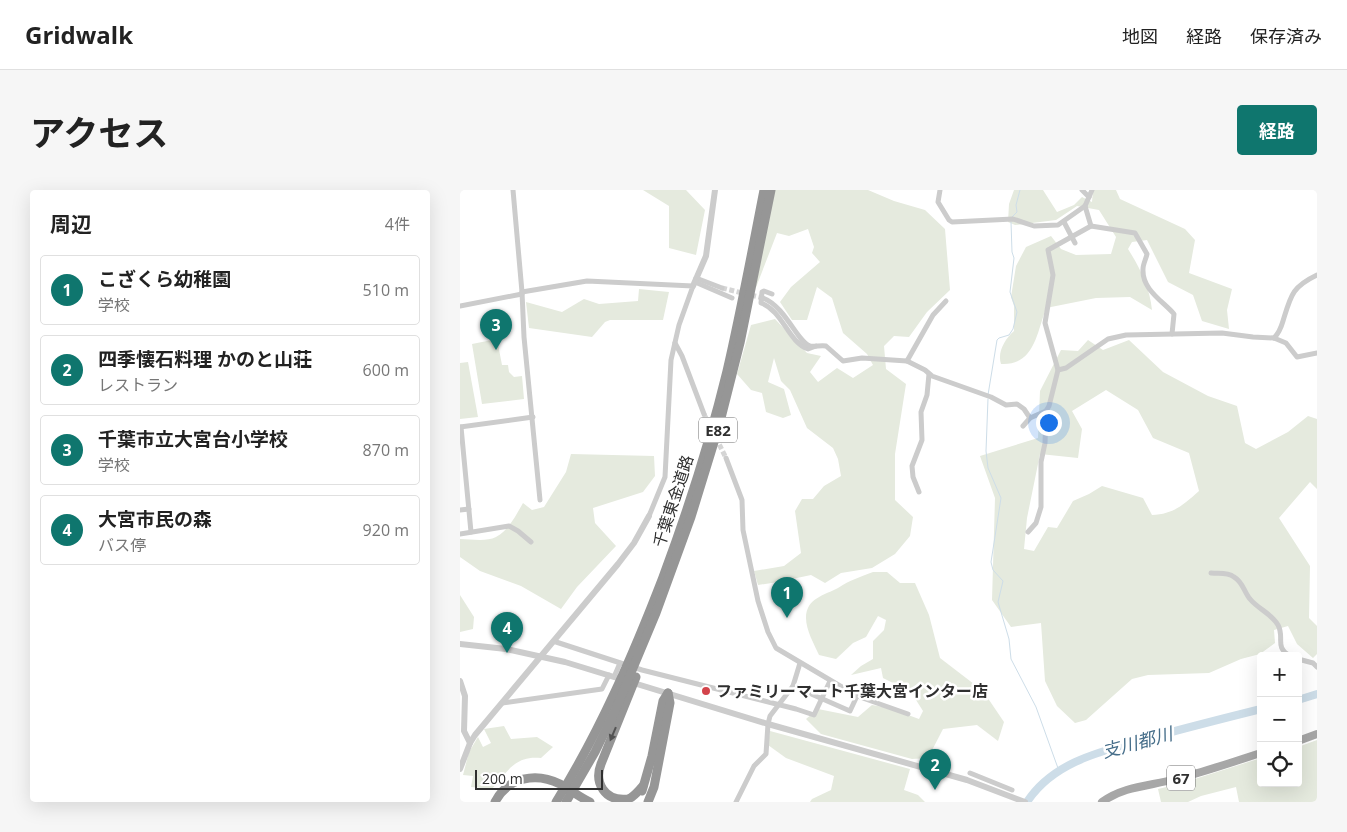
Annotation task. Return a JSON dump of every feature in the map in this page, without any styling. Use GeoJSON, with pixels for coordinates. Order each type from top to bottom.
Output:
{"type":"FeatureCollection","features":[{"type":"Feature","properties":{"kind":"highway","name":"千葉東金道路"},"geometry":{"type":"LineString","coordinates":[[631,663],[671,555],[701,464],[726,373],[764,190]]}},
{"type":"Feature","properties":{"kind":"highway","name":"千葉東金道路"},"geometry":{"type":"LineString","coordinates":[[631,663],[656,621],[656,613],[691,518],[725,404],[746,321],[771,190]]}},
{"type":"Feature","properties":{"kind":"highway"},"geometry":{"type":"LineString","coordinates":[[560,801],[595,752],[620,683],[631,663]]}},
{"type":"Feature","properties":{"kind":"highway"},"geometry":{"type":"LineString","coordinates":[[620,683],[599,770],[598,783],[603,793],[616,801],[630,798],[643,786]]}},
{"type":"Feature","properties":{"kind":"highway"},"geometry":{"type":"LineString","coordinates":[[633,802],[640,795],[643,786],[652,756],[663,701],[668,693]]}},
{"type":"Feature","properties":{"kind":"highway"},"geometry":{"type":"LineString","coordinates":[[648,802],[654,787],[670,703],[668,693]]}},
{"type":"Feature","properties":{"kind":"highway"},"geometry":{"type":"LineString","coordinates":[[495,802],[500,794],[509,786],[521,779],[533,777],[560,784],[590,802]]}},
{"type":"Feature","properties":{"kind":"highway"},"geometry":{"type":"LineString","coordinates":[[501,802],[513,789],[524,784],[536,783],[555,788],[580,802]]}},
{"type":"Feature","properties":{"kind":"highway"},"geometry":{"type":"LineString","coordinates":[[640,802],[654,787]]}},
{"type":"Feature","properties":{"kind":"main road"},"geometry":{"type":"LineString","coordinates":[[1302,740],[1317,734]]}},
{"type":"Feature","properties":{"kind":"main road","name":"67"},"geometry":{"type":"LineString","coordinates":[[1102,802],[1117,792],[1178,778],[1257,754]]}},
{"type":"Feature","properties":{"kind":"street"},"geometry":{"type":"LineString","coordinates":[[514,190],[524,338],[540,500]]}},
{"type":"Feature","properties":{"kind":"street"},"geometry":{"type":"LineString","coordinates":[[460,769],[470,743],[618,564],[634,543],[649,516],[663,484],[666,471],[669,381],[675,342],[686,304],[706,256],[716,190]]}},
{"type":"Feature","properties":{"kind":"street"},"geometry":{"type":"LineString","coordinates":[[940,190],[938,202],[952,222],[1013,220],[1034,226],[1058,225],[1064,222],[1085,206],[1092,190]]}},
{"type":"Feature","properties":{"kind":"street"},"geometry":{"type":"LineString","coordinates":[[1082,190],[1089,197]]}},
{"type":"Feature","properties":{"kind":"street"},"geometry":{"type":"LineString","coordinates":[[1085,206],[1091,226]]}},
{"type":"Feature","properties":{"kind":"street"},"geometry":{"type":"LineString","coordinates":[[1064,222],[1075,243]]}},
{"type":"Feature","properties":{"kind":"street"},"geometry":{"type":"LineString","coordinates":[[1028,532],[1036,523],[1041,507],[1046,411],[1058,370],[1045,323],[1053,275],[1048,250],[1091,226],[1132,231],[1138,235],[1147,254],[1142,270],[1144,278],[1156,298],[1174,314],[1172,334]]}},
{"type":"Feature","properties":{"kind":"street"},"geometry":{"type":"LineString","coordinates":[[1274,338],[1280,330],[1290,298],[1297,287],[1303,281],[1317,275]]}},
{"type":"Feature","properties":{"kind":"street"},"geometry":{"type":"LineString","coordinates":[[460,306],[587,281],[695,282],[722,288]]}},
{"type":"Feature","properties":{"kind":"street"},"geometry":{"type":"LineString","coordinates":[[695,282],[732,298]]}},
{"type":"Feature","properties":{"kind":"street"},"geometry":{"type":"LineString","coordinates":[[772,294],[762,292],[761,303],[769,306],[776,312],[800,345],[811,349],[816,346]]}},
{"type":"Feature","properties":{"kind":"street"},"geometry":{"type":"LineString","coordinates":[[763,298],[772,301],[778,306],[808,345],[826,346],[844,361],[862,358],[907,361],[929,374],[1006,404],[1017,404],[1024,409],[1030,418]]}},
{"type":"Feature","properties":{"kind":"street"},"geometry":{"type":"LineString","coordinates":[[907,361],[932,315],[946,301]]}},
{"type":"Feature","properties":{"kind":"street"},"geometry":{"type":"LineString","coordinates":[[1058,370],[1066,368],[1108,338],[1113,337],[1230,333],[1253,338],[1274,338],[1286,344],[1296,357],[1317,353]]}},
{"type":"Feature","properties":{"kind":"street"},"geometry":{"type":"LineString","coordinates":[[675,342],[704,414]]}},
{"type":"Feature","properties":{"kind":"street"},"geometry":{"type":"LineString","coordinates":[[919,492],[913,477],[912,466],[921,446],[921,412],[927,395],[929,374]]}},
{"type":"Feature","properties":{"kind":"street"},"geometry":{"type":"LineString","coordinates":[[1023,426],[1030,418],[1046,411]]}},
{"type":"Feature","properties":{"kind":"street"},"geometry":{"type":"LineString","coordinates":[[471,532],[469,509],[463,482],[460,427],[533,417]]}},
{"type":"Feature","properties":{"kind":"street"},"geometry":{"type":"LineString","coordinates":[[726,458],[742,500],[743,530],[747,557],[766,627],[776,648],[857,696],[908,714]]}},
{"type":"Feature","properties":{"kind":"street"},"geometry":{"type":"LineString","coordinates":[[460,510],[469,509]]}},
{"type":"Feature","properties":{"kind":"street"},"geometry":{"type":"LineString","coordinates":[[460,534],[509,526],[531,542]]}},
{"type":"Feature","properties":{"kind":"street"},"geometry":{"type":"LineString","coordinates":[[1211,573],[1228,574],[1239,580],[1251,600],[1268,612],[1278,624],[1280,646],[1284,652]]}},
{"type":"Feature","properties":{"kind":"street"},"geometry":{"type":"LineString","coordinates":[[553,641],[814,715],[830,681]]}},
{"type":"Feature","properties":{"kind":"street"},"geometry":{"type":"LineString","coordinates":[[460,644],[506,649],[565,662],[620,683],[668,693],[768,724],[1009,791]]}},
{"type":"Feature","properties":{"kind":"street"},"geometry":{"type":"LineString","coordinates":[[1302,660],[1313,663],[1317,667]]}},
{"type":"Feature","properties":{"kind":"street"},"geometry":{"type":"LineString","coordinates":[[502,703],[602,689],[620,683],[631,663]]}},
{"type":"Feature","properties":{"kind":"street"},"geometry":{"type":"LineString","coordinates":[[736,802],[754,766],[766,754],[770,716],[793,686],[800,663]]}},
{"type":"Feature","properties":{"kind":"street"},"geometry":{"type":"LineString","coordinates":[[460,681],[464,691],[462,726],[470,743]]}},
{"type":"Feature","properties":{"kind":"street"},"geometry":{"type":"LineString","coordinates":[[793,686],[850,711],[857,696]]}},
{"type":"Feature","properties":{"kind":"street"},"geometry":{"type":"LineString","coordinates":[[970,781],[972,774],[1009,791],[1022,801]]}},
{"type":"Feature","properties":{"kind":"shaded area"},"geometry":{"type":"Polygon","coordinates":[[[643,190],[686,190],[705,210],[696,255],[669,248],[669,206],[643,190]]]}},
{"type":"Feature","properties":{"kind":"shaded area"},"geometry":{"type":"Polygon","coordinates":[[[774,190],[868,190],[894,201],[925,210],[945,229],[950,290],[927,312],[909,337],[894,336],[884,346],[886,369],[906,384],[895,454],[895,500],[913,517],[910,536],[895,554],[872,568],[841,573],[825,583],[811,575],[758,585],[754,571],[784,566],[801,553],[795,511],[802,499],[813,499],[824,486],[841,476],[838,459],[833,448],[807,428],[790,390],[781,381],[774,358],[768,382],[784,389],[791,415],[783,418],[766,412],[762,393],[751,390],[737,374],[751,325],[775,319],[807,353],[821,356],[810,372],[818,382],[837,368],[853,378],[873,365],[867,354],[843,333],[832,298],[817,287],[807,320],[792,320],[780,302],[791,287],[820,262],[812,253],[814,247],[808,229],[789,236],[777,233],[755,290],[774,190]]]}},
{"type":"Feature","properties":{"kind":"shaded area"},"geometry":{"type":"Polygon","coordinates":[[[1014,190],[1043,190],[1057,212],[1074,205],[1082,197],[1092,202],[1093,190],[1116,190],[1120,199],[1185,229],[1195,240],[1189,273],[1232,289],[1227,310],[1229,329],[1202,321],[1193,295],[1168,282],[1147,240],[1132,242],[1128,249],[1144,278],[1152,310],[1130,297],[1096,298],[1046,308],[1037,337],[1027,354],[1021,360],[1001,364],[1000,355],[1003,346],[1014,331],[1014,306],[1011,297],[1016,266],[1026,247],[1051,236],[1061,249],[1076,255],[1111,254],[1116,237],[1099,210],[1077,206],[1056,220],[1015,225],[1008,222],[1009,204],[1014,190]]]}},
{"type":"Feature","properties":{"kind":"shaded area"},"geometry":{"type":"Polygon","coordinates":[[[639,289],[669,292],[663,320],[610,320],[605,322],[592,337],[529,328],[526,302],[562,312],[584,299],[599,304],[638,301],[639,289]]]}},
{"type":"Feature","properties":{"kind":"shaded area"},"geometry":{"type":"Polygon","coordinates":[[[497,339],[502,365],[508,365],[509,372],[514,377],[522,376],[524,399],[482,404],[472,344],[497,339]]]}},
{"type":"Feature","properties":{"kind":"shaded area"},"geometry":{"type":"Polygon","coordinates":[[[1088,340],[1103,350],[1129,340],[1163,372],[1208,396],[1237,406],[1245,443],[1256,449],[1288,432],[1308,416],[1317,419],[1317,489],[1310,482],[1279,518],[1310,566],[1309,618],[1317,626],[1317,654],[1313,658],[1297,644],[1288,626],[1274,630],[1275,643],[1263,652],[1257,652],[1257,655],[1241,659],[1209,673],[1148,675],[1132,679],[1086,720],[1075,723],[1057,706],[1045,681],[1041,623],[1011,627],[992,600],[995,498],[980,456],[1038,438],[1040,391],[1061,350],[1078,351],[1088,340]],[[1106,390],[1072,411],[1082,429],[1078,458],[1040,454],[1027,518],[1024,549],[1034,551],[1048,527],[1057,528],[1073,501],[1102,486],[1143,498],[1152,515],[1172,511],[1199,491],[1189,453],[1153,438],[1138,410],[1106,390]]]}},
{"type":"Feature","properties":{"kind":"shaded area"},"geometry":{"type":"Polygon","coordinates":[[[468,362],[478,417],[460,419],[460,363],[468,362]]]}},
{"type":"Feature","properties":{"kind":"shaded area"},"geometry":{"type":"Polygon","coordinates":[[[571,454],[654,456],[655,476],[643,492],[593,508],[595,523],[616,546],[577,587],[561,609],[521,586],[480,571],[460,557],[460,539],[492,539],[501,534],[508,526],[523,503],[532,510],[544,507],[566,472],[571,454]]]}},
{"type":"Feature","properties":{"kind":"shaded area"},"geometry":{"type":"Polygon","coordinates":[[[873,572],[887,572],[900,583],[915,583],[929,615],[940,658],[983,691],[1004,722],[998,741],[977,725],[943,729],[928,758],[912,759],[821,734],[806,719],[818,709],[858,717],[872,705],[889,708],[919,719],[923,711],[911,692],[883,678],[881,668],[851,675],[873,659],[873,641],[884,630],[886,620],[878,616],[866,637],[853,643],[836,659],[819,655],[809,632],[806,623],[807,611],[817,598],[873,572]]]}},
{"type":"Feature","properties":{"kind":"shaded area"},"geometry":{"type":"Polygon","coordinates":[[[460,595],[474,617],[473,629],[460,632],[460,595]]]}},
{"type":"Feature","properties":{"kind":"shaded area"},"geometry":{"type":"Polygon","coordinates":[[[504,726],[511,739],[537,737],[553,747],[541,758],[524,759],[512,766],[492,789],[471,787],[473,776],[463,775],[469,752],[478,737],[483,747],[491,743],[484,729],[504,726]]]}},
{"type":"Feature","properties":{"kind":"shaded area"},"geometry":{"type":"Polygon","coordinates":[[[770,731],[910,769],[904,790],[918,795],[925,802],[810,802],[812,799],[831,790],[834,776],[786,758],[768,745],[770,731]]]}},
{"type":"Feature","properties":{"kind":"shaded area"},"geometry":{"type":"Polygon","coordinates":[[[1317,740],[1317,802],[1239,802],[1236,787],[1201,796],[1188,802],[1161,802],[1158,789],[1257,759],[1257,787],[1302,787],[1302,746],[1317,740]]]}},
{"type":"Feature","properties":{"kind":"waterway"},"geometry":{"type":"LineString","coordinates":[[1011,218],[1017,212],[1016,205],[1020,190]]}},
{"type":"Feature","properties":{"kind":"waterway"},"geometry":{"type":"LineString","coordinates":[[988,395],[997,340],[1009,335],[1013,329],[1017,312],[1010,292],[1014,258],[1011,222]]}},
{"type":"Feature","properties":{"kind":"waterway"},"geometry":{"type":"LineString","coordinates":[[988,399],[986,451],[988,468],[1001,498],[991,562],[993,570],[1003,581],[998,602],[1009,639],[1011,659],[1036,707],[1059,771]]}},
{"type":"Feature","properties":{"kind":"waterway","name":"支川都川"},"geometry":{"type":"LineString","coordinates":[[1302,699],[1317,694]]}},
{"type":"Feature","properties":{"kind":"waterway","name":"支川都川"},"geometry":{"type":"LineString","coordinates":[[1027,802],[1039,787],[1052,776],[1084,758],[1118,747],[1257,710]]}},
{"type":"Feature","properties":{"kind":"tunnel"},"geometry":{"type":"LineString","coordinates":[[722,288],[763,298]]}},
{"type":"Feature","properties":{"kind":"tunnel"},"geometry":{"type":"LineString","coordinates":[[704,414],[711,429]]}},
{"type":"Feature","properties":{"kind":"tunnel"},"geometry":{"type":"LineString","coordinates":[[716,438],[726,458]]}},
{"type":"Feature","properties":{"kind":"place","name":"千葉市立大宮台小学校"},"geometry":{"type":"Point","coordinates":[496,350]}},
{"type":"Feature","properties":{"kind":"place","name":"こざくら幼稚園"},"geometry":{"type":"Point","coordinates":[787,618]}},
{"type":"Feature","properties":{"kind":"place","name":"大宮市民の森"},"geometry":{"type":"Point","coordinates":[507,653]}},
{"type":"Feature","properties":{"kind":"place","name":"ファミリーマート千葉大宮インター店"},"geometry":{"type":"Point","coordinates":[706,691]}},
{"type":"Feature","properties":{"kind":"place","name":"四季懐石料理 かのと山荘"},"geometry":{"type":"Point","coordinates":[935,790]}}]}
